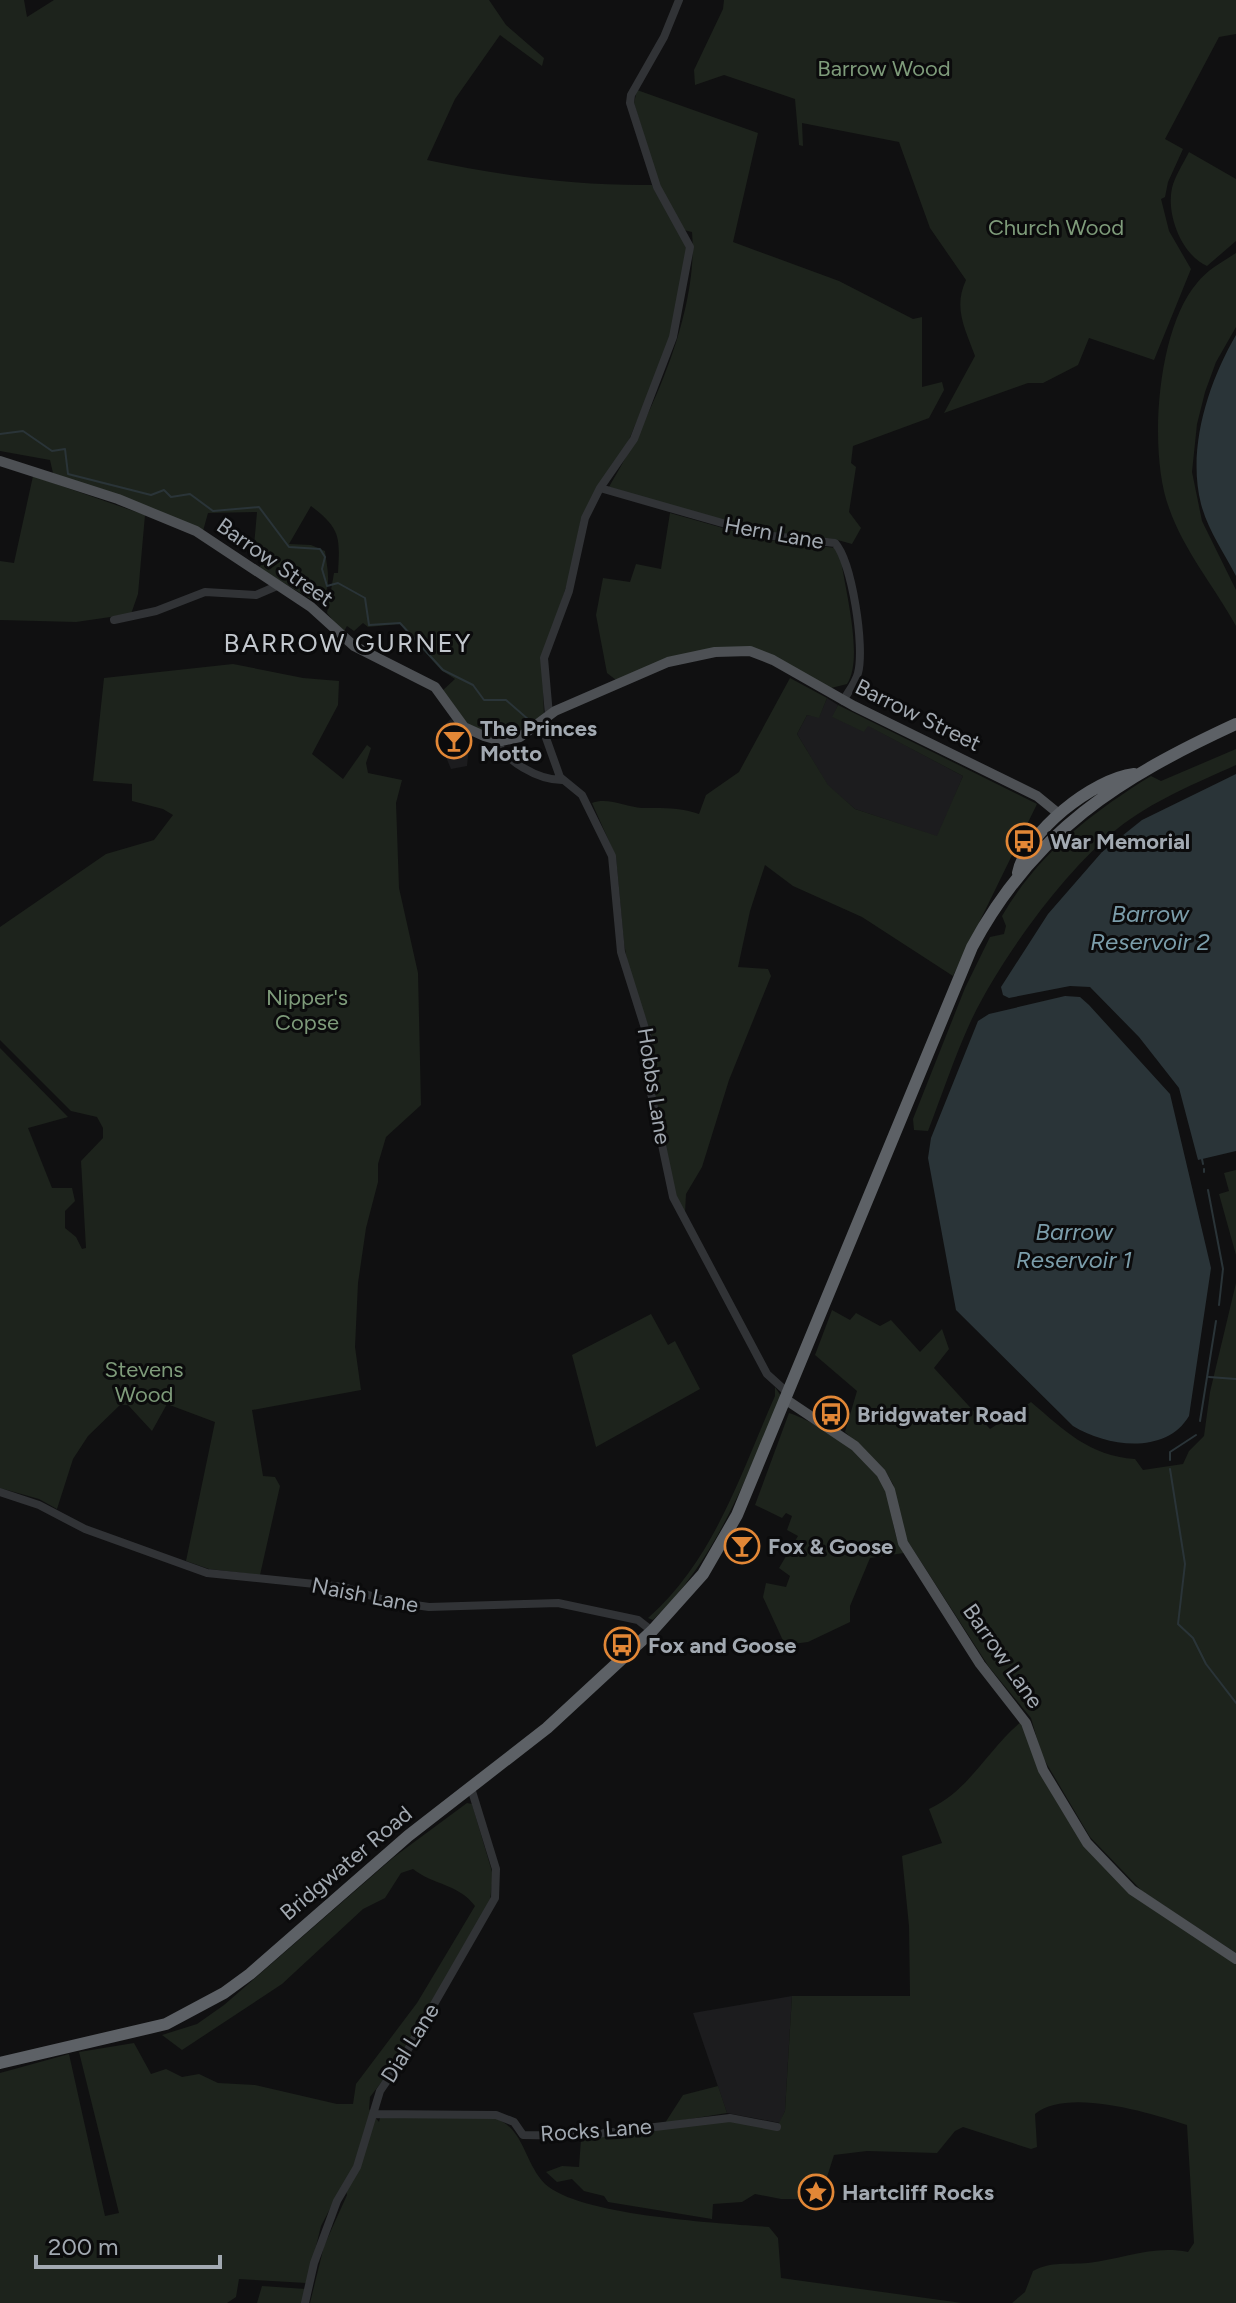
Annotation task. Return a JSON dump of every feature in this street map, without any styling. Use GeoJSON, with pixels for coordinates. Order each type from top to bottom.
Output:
{"type":"FeatureCollection","features":[{"type":"Feature","properties":{"kind":"highway","name":"Bridgwater Road"},"geometry":{"type":"LineString","coordinates":[[0,2063],[166,2024],[224,1993],[408,1836],[547,1728],[652,1631],[692,1589],[720,1548],[787,1396],[972,947],[1023,869],[1060,830],[1134,774],[1236,724]]}},
{"type":"Feature","properties":{"kind":"highway","name":"Bridgwater Road"},"geometry":{"type":"LineString","coordinates":[[1023,869],[1021,860],[1059,814],[1090,793],[1123,776],[1134,774]]}},
{"type":"Feature","properties":{"kind":"highway"},"geometry":{"type":"LineString","coordinates":[[1060,830],[1059,814],[1069,816],[1088,807]]}},
{"type":"Feature","properties":{"kind":"highway"},"geometry":{"type":"LineString","coordinates":[[1023,869],[1088,807]]}},
{"type":"Feature","properties":{"kind":"main road","name":"Barrow Street"},"geometry":{"type":"LineString","coordinates":[[0,461],[167,518],[220,545],[311,607],[354,646],[435,687],[464,727],[496,740],[513,740],[545,719],[641,671],[688,657],[727,651],[759,653],[843,701],[1037,796],[1059,814]]}},
{"type":"Feature","properties":{"kind":"main road","name":"Barrow Lane"},"geometry":{"type":"LineString","coordinates":[[787,1396],[855,1446],[881,1473],[890,1490],[903,1543],[980,1664],[1022,1716],[1043,1770],[1087,1843],[1132,1890],[1236,1959]]}},
{"type":"Feature","properties":{"kind":"street","name":"Hobbs Lane"},"geometry":{"type":"LineString","coordinates":[[679,0],[664,37],[631,95],[630,103],[657,187],[690,247],[684,288],[673,337],[634,439],[600,488],[585,518],[569,591],[544,658],[545,719],[562,780],[582,795],[612,856],[621,952],[649,1041],[647,1074],[673,1197],[767,1374],[787,1396]]}},
{"type":"Feature","properties":{"kind":"street","name":"Hern Lane"},"geometry":{"type":"LineString","coordinates":[[600,488],[753,533],[835,543],[844,553],[848,567],[859,640],[858,674],[843,701]]}},
{"type":"Feature","properties":{"kind":"street"},"geometry":{"type":"LineString","coordinates":[[114,620],[150,613],[205,592],[256,595],[277,586]]}},
{"type":"Feature","properties":{"kind":"street"},"geometry":{"type":"LineString","coordinates":[[496,740],[506,758],[548,778],[562,780]]}},
{"type":"Feature","properties":{"kind":"street","name":"Naish Lane"},"geometry":{"type":"LineString","coordinates":[[0,1492],[39,1505],[85,1529],[207,1573],[344,1587],[387,1601],[429,1607],[558,1603],[638,1620],[652,1631]]}},
{"type":"Feature","properties":{"kind":"street","name":"Dial Lane"},"geometry":{"type":"LineString","coordinates":[[305,2303],[314,2263],[337,2201],[357,2167],[380,2091],[406,2053],[495,1898],[496,1869],[471,1788]]}},
{"type":"Feature","properties":{"kind":"street","name":"Rocks Lane"},"geometry":{"type":"LineString","coordinates":[[373,2114],[496,2115],[514,2122],[523,2135],[580,2136],[730,2118],[777,2127]]}},
{"type":"Feature","properties":{"kind":"shaded area"},"geometry":{"type":"Polygon","coordinates":[[[827,698],[838,705],[833,717],[864,731],[867,725],[963,776],[938,837],[855,809],[828,786],[797,734],[807,715],[819,717],[827,698]]]}},
{"type":"Feature","properties":{"kind":"shaded area","name":"The Princes Motto"},"geometry":{"type":"Polygon","coordinates":[[[451,719],[470,737],[467,766],[451,769],[436,733],[451,719]]]}},
{"type":"Feature","properties":{"kind":"shaded area"},"geometry":{"type":"Polygon","coordinates":[[[792,1996],[785,2111],[780,2123],[727,2113],[693,2013],[792,1996]]]}},
{"type":"Feature","properties":{"kind":"green space"},"geometry":{"type":"Polygon","coordinates":[[[0,0],[24,0],[27,17],[54,0],[489,0],[506,25],[544,58],[542,66],[500,35],[455,99],[427,160],[539,179],[652,185],[677,227],[687,252],[670,337],[626,447],[581,519],[571,572],[542,660],[544,716],[527,728],[508,735],[478,732],[465,722],[442,691],[455,679],[441,670],[400,624],[368,627],[363,623],[354,631],[347,626],[343,633],[327,613],[334,573],[338,573],[338,542],[328,521],[311,506],[289,544],[311,545],[325,551],[328,586],[317,603],[259,568],[268,554],[254,546],[257,512],[208,513],[203,531],[53,473],[50,460],[0,451],[0,0]]]}},
{"type":"Feature","properties":{"kind":"green space"},"geometry":{"type":"Polygon","coordinates":[[[724,0],[1236,0],[1236,34],[1219,37],[1165,139],[1183,149],[1168,182],[1165,197],[1161,199],[1169,231],[1191,269],[1154,360],[1089,338],[1078,365],[1043,383],[1028,383],[944,413],[975,356],[960,309],[966,280],[930,228],[899,142],[802,123],[803,146],[799,145],[795,99],[724,75],[695,85],[694,70],[723,9],[724,0]]]}},
{"type":"Feature","properties":{"kind":"green space"},"geometry":{"type":"Polygon","coordinates":[[[637,90],[758,133],[733,242],[839,281],[913,319],[922,317],[922,387],[942,382],[944,390],[929,418],[853,446],[851,463],[856,467],[849,512],[861,528],[852,544],[834,539],[766,534],[609,487],[640,430],[668,364],[680,330],[692,263],[692,232],[684,230],[661,190],[634,103],[637,90]]]}},
{"type":"Feature","properties":{"kind":"green space"},"geometry":{"type":"Polygon","coordinates":[[[1189,152],[1236,179],[1236,241],[1207,266],[1183,244],[1171,210],[1173,184],[1189,152]]]}},
{"type":"Feature","properties":{"kind":"green space"},"geometry":{"type":"Polygon","coordinates":[[[1236,253],[1236,327],[1216,362],[1205,392],[1197,424],[1192,472],[1202,521],[1236,590],[1236,626],[1175,524],[1163,484],[1158,424],[1165,360],[1183,304],[1205,274],[1236,253]]]}},
{"type":"Feature","properties":{"kind":"green space"},"geometry":{"type":"Polygon","coordinates":[[[33,476],[145,515],[138,594],[131,614],[76,622],[0,620],[0,561],[14,563],[33,476]]]}},
{"type":"Feature","properties":{"kind":"green space"},"geometry":{"type":"Polygon","coordinates":[[[670,513],[762,539],[835,548],[841,559],[854,642],[852,673],[847,684],[831,688],[768,653],[670,657],[616,680],[607,673],[596,615],[603,578],[630,582],[636,564],[661,569],[670,513]]]}},
{"type":"Feature","properties":{"kind":"green space"},"geometry":{"type":"Polygon","coordinates":[[[233,664],[303,678],[339,681],[338,705],[312,754],[343,779],[367,745],[371,748],[366,763],[368,773],[402,780],[396,803],[399,888],[418,973],[421,1105],[386,1137],[378,1164],[378,1182],[366,1228],[358,1283],[355,1347],[361,1390],[252,1410],[263,1476],[275,1477],[280,1486],[260,1575],[209,1569],[186,1561],[215,1422],[167,1404],[152,1431],[128,1405],[120,1405],[88,1436],[73,1459],[57,1509],[39,1499],[0,1488],[0,1048],[68,1117],[28,1128],[52,1188],[72,1188],[75,1201],[65,1211],[65,1228],[76,1237],[82,1249],[86,1248],[81,1161],[103,1138],[103,1128],[97,1117],[71,1111],[0,1040],[0,927],[106,854],[154,840],[173,815],[163,809],[132,801],[132,784],[93,781],[104,678],[233,664]]]}},
{"type":"Feature","properties":{"kind":"green space"},"geometry":{"type":"Polygon","coordinates":[[[790,678],[827,698],[819,718],[807,715],[797,734],[828,785],[855,809],[937,836],[963,776],[868,726],[864,732],[832,717],[838,705],[1037,804],[953,976],[862,917],[793,886],[765,865],[750,911],[738,967],[768,969],[771,976],[729,1080],[702,1167],[686,1194],[685,1213],[674,1192],[651,1073],[652,1036],[629,972],[616,857],[592,803],[611,802],[699,814],[706,795],[739,772],[790,678]]]}},
{"type":"Feature","properties":{"kind":"green space"},"geometry":{"type":"Polygon","coordinates":[[[1236,749],[1236,765],[1175,793],[1131,819],[1097,847],[1055,892],[1034,918],[982,999],[928,1131],[914,1130],[913,1119],[965,988],[990,937],[1004,934],[1006,926],[1002,916],[1032,873],[1087,820],[1151,776],[1161,781],[1236,749]]]}},
{"type":"Feature","properties":{"kind":"green space"},"geometry":{"type":"Polygon","coordinates":[[[1236,1170],[1236,1255],[1219,1194],[1229,1191],[1224,1173],[1236,1170]]]}},
{"type":"Feature","properties":{"kind":"green space"},"geometry":{"type":"Polygon","coordinates":[[[1236,1283],[1236,1953],[1142,1891],[1090,1837],[1042,1756],[1031,1718],[989,1667],[905,1537],[893,1484],[884,1469],[845,1432],[857,1391],[815,1355],[832,1310],[850,1320],[856,1313],[880,1326],[891,1320],[920,1352],[942,1329],[949,1349],[934,1368],[990,1429],[1031,1402],[1078,1440],[1104,1453],[1135,1459],[1143,1470],[1183,1464],[1189,1451],[1204,1436],[1210,1392],[1236,1283]]]}},
{"type":"Feature","properties":{"kind":"green space"},"geometry":{"type":"Polygon","coordinates":[[[651,1314],[668,1345],[675,1341],[700,1389],[596,1447],[572,1355],[651,1314]]]}},
{"type":"Feature","properties":{"kind":"green space"},"geometry":{"type":"Polygon","coordinates":[[[775,1387],[781,1396],[713,1543],[676,1596],[653,1620],[648,1618],[691,1570],[708,1543],[750,1456],[775,1396],[775,1387]]]}},
{"type":"Feature","properties":{"kind":"green space"},"geometry":{"type":"Polygon","coordinates":[[[789,1413],[832,1434],[872,1469],[887,1494],[895,1532],[904,1553],[870,1558],[850,1606],[850,1622],[808,1642],[785,1645],[763,1597],[766,1583],[786,1587],[790,1576],[779,1568],[798,1536],[787,1530],[792,1516],[786,1513],[782,1518],[755,1505],[789,1413]]]}},
{"type":"Feature","properties":{"kind":"green space"},"geometry":{"type":"Polygon","coordinates":[[[1021,1722],[1058,1805],[1104,1865],[1162,1914],[1236,1964],[1236,2303],[1012,2303],[1025,2292],[1033,2271],[1040,2268],[1150,2251],[1188,2252],[1194,2243],[1187,2125],[1132,2109],[1088,2102],[1049,2106],[1035,2114],[1037,2147],[1031,2149],[963,2127],[955,2131],[937,2153],[867,2151],[834,2155],[820,2199],[781,2199],[755,2194],[742,2202],[713,2204],[712,2219],[608,2202],[604,2196],[584,2191],[572,2179],[557,2182],[546,2172],[562,2166],[579,2167],[581,2139],[727,2121],[776,2129],[785,2111],[792,1996],[910,1996],[909,1926],[902,1856],[942,1843],[929,1809],[956,1792],[1021,1722]]]}},
{"type":"Feature","properties":{"kind":"green space"},"geometry":{"type":"Polygon","coordinates":[[[467,1803],[472,1804],[493,1875],[490,1901],[403,2054],[370,2097],[369,2109],[379,2122],[380,2118],[494,2118],[512,2129],[545,2184],[563,2195],[618,2211],[769,2227],[778,2238],[781,2278],[962,2303],[310,2303],[324,2246],[347,2195],[344,2182],[321,2226],[307,2283],[239,2279],[236,2297],[227,2303],[0,2303],[0,2073],[69,2054],[105,2216],[119,2213],[79,2052],[134,2043],[151,2074],[166,2069],[182,2077],[199,2074],[218,2083],[255,2085],[337,2104],[353,2104],[356,2084],[417,2003],[475,1906],[461,1893],[413,1869],[401,1873],[385,1898],[363,1909],[282,1984],[182,2050],[162,2035],[197,2024],[224,2005],[394,1857],[467,1803]]]}},
{"type":"Feature","properties":{"kind":"green space"},"geometry":{"type":"Polygon","coordinates":[[[718,2086],[727,2113],[665,2123],[683,2095],[718,2086]]]}},
{"type":"Feature","properties":{"kind":"green space"},"geometry":{"type":"Polygon","coordinates":[[[262,2286],[306,2289],[303,2303],[257,2303],[262,2286]]]}},
{"type":"Feature","properties":{"kind":"water"},"geometry":{"type":"Polygon","coordinates":[[[1236,335],[1236,576],[1204,514],[1197,483],[1197,461],[1209,395],[1236,335]]]}},
{"type":"Feature","properties":{"kind":"water","name":"Barrow Reservoir 2"},"geometry":{"type":"Polygon","coordinates":[[[1236,774],[1236,1151],[1198,1160],[1179,1088],[1139,1037],[1090,987],[1070,986],[1009,998],[1003,995],[1001,987],[1048,914],[1102,852],[1142,820],[1236,774]]]}},
{"type":"Feature","properties":{"kind":"water","name":"Barrow Reservoir 1"},"geometry":{"type":"Polygon","coordinates":[[[1065,996],[1080,997],[1089,1005],[1170,1094],[1211,1268],[1189,1416],[1166,1437],[1151,1442],[1135,1444],[1102,1439],[1073,1426],[956,1310],[928,1158],[931,1138],[978,1021],[989,1014],[1065,996]]]}},
{"type":"Feature","properties":{"kind":"waterway"},"geometry":{"type":"LineString","coordinates":[[0,434],[23,431],[52,451],[65,449],[68,474],[151,495],[164,490],[171,497],[190,494],[213,511],[259,507],[289,547],[320,549],[325,557],[322,569],[327,586],[338,583],[365,598],[369,625],[400,623],[443,670],[473,685],[484,700],[506,700],[529,720]]}},
{"type":"Feature","properties":{"kind":"waterway"},"geometry":{"type":"LineString","coordinates":[[1202,1159],[1203,1164]]}},
{"type":"Feature","properties":{"kind":"waterway"},"geometry":{"type":"LineString","coordinates":[[1208,1190],[1223,1269],[1219,1305]]}},
{"type":"Feature","properties":{"kind":"waterway"},"geometry":{"type":"LineString","coordinates":[[1200,1421],[1216,1321]]}},
{"type":"Feature","properties":{"kind":"waterway"},"geometry":{"type":"LineString","coordinates":[[1209,1377],[1236,1379]]}},
{"type":"Feature","properties":{"kind":"waterway"},"geometry":{"type":"LineString","coordinates":[[1170,1460],[1170,1452],[1196,1435]]}},
{"type":"Feature","properties":{"kind":"waterway"},"geometry":{"type":"LineString","coordinates":[[1170,1469],[1185,1564],[1178,1624],[1193,1638],[1206,1664],[1236,1703]]}},
{"type":"Feature","properties":{"kind":"place","name":"The Princes Motto"},"geometry":{"type":"Point","coordinates":[454,741]}},
{"type":"Feature","properties":{"kind":"place","name":"War Memorial"},"geometry":{"type":"Point","coordinates":[1024,841]}},
{"type":"Feature","properties":{"kind":"place","name":"Bridgwater Road"},"geometry":{"type":"Point","coordinates":[831,1414]}},
{"type":"Feature","properties":{"kind":"place","name":"Fox & Goose"},"geometry":{"type":"Point","coordinates":[742,1546]}},
{"type":"Feature","properties":{"kind":"place","name":"Fox and Goose"},"geometry":{"type":"Point","coordinates":[622,1645]}},
{"type":"Feature","properties":{"kind":"place","name":"Hartcliff Rocks"},"geometry":{"type":"Point","coordinates":[816,2192]}},
{"type":"Feature","properties":{"kind":"district","name":"BARROW GURNEY"},"geometry":{"type":"Point","coordinates":[348,643]}},
{"type":"Feature","properties":{"kind":"park label","name":"Barrow Wood"},"geometry":{"type":"Point","coordinates":[884,68]}},
{"type":"Feature","properties":{"kind":"park label","name":"Church Wood"},"geometry":{"type":"Point","coordinates":[1056,227]}},
{"type":"Feature","properties":{"kind":"park label","name":"Nipper's Copse"},"geometry":{"type":"Point","coordinates":[307,1010]}},
{"type":"Feature","properties":{"kind":"park label","name":"Stevens Wood"},"geometry":{"type":"Point","coordinates":[144,1382]}}]}
